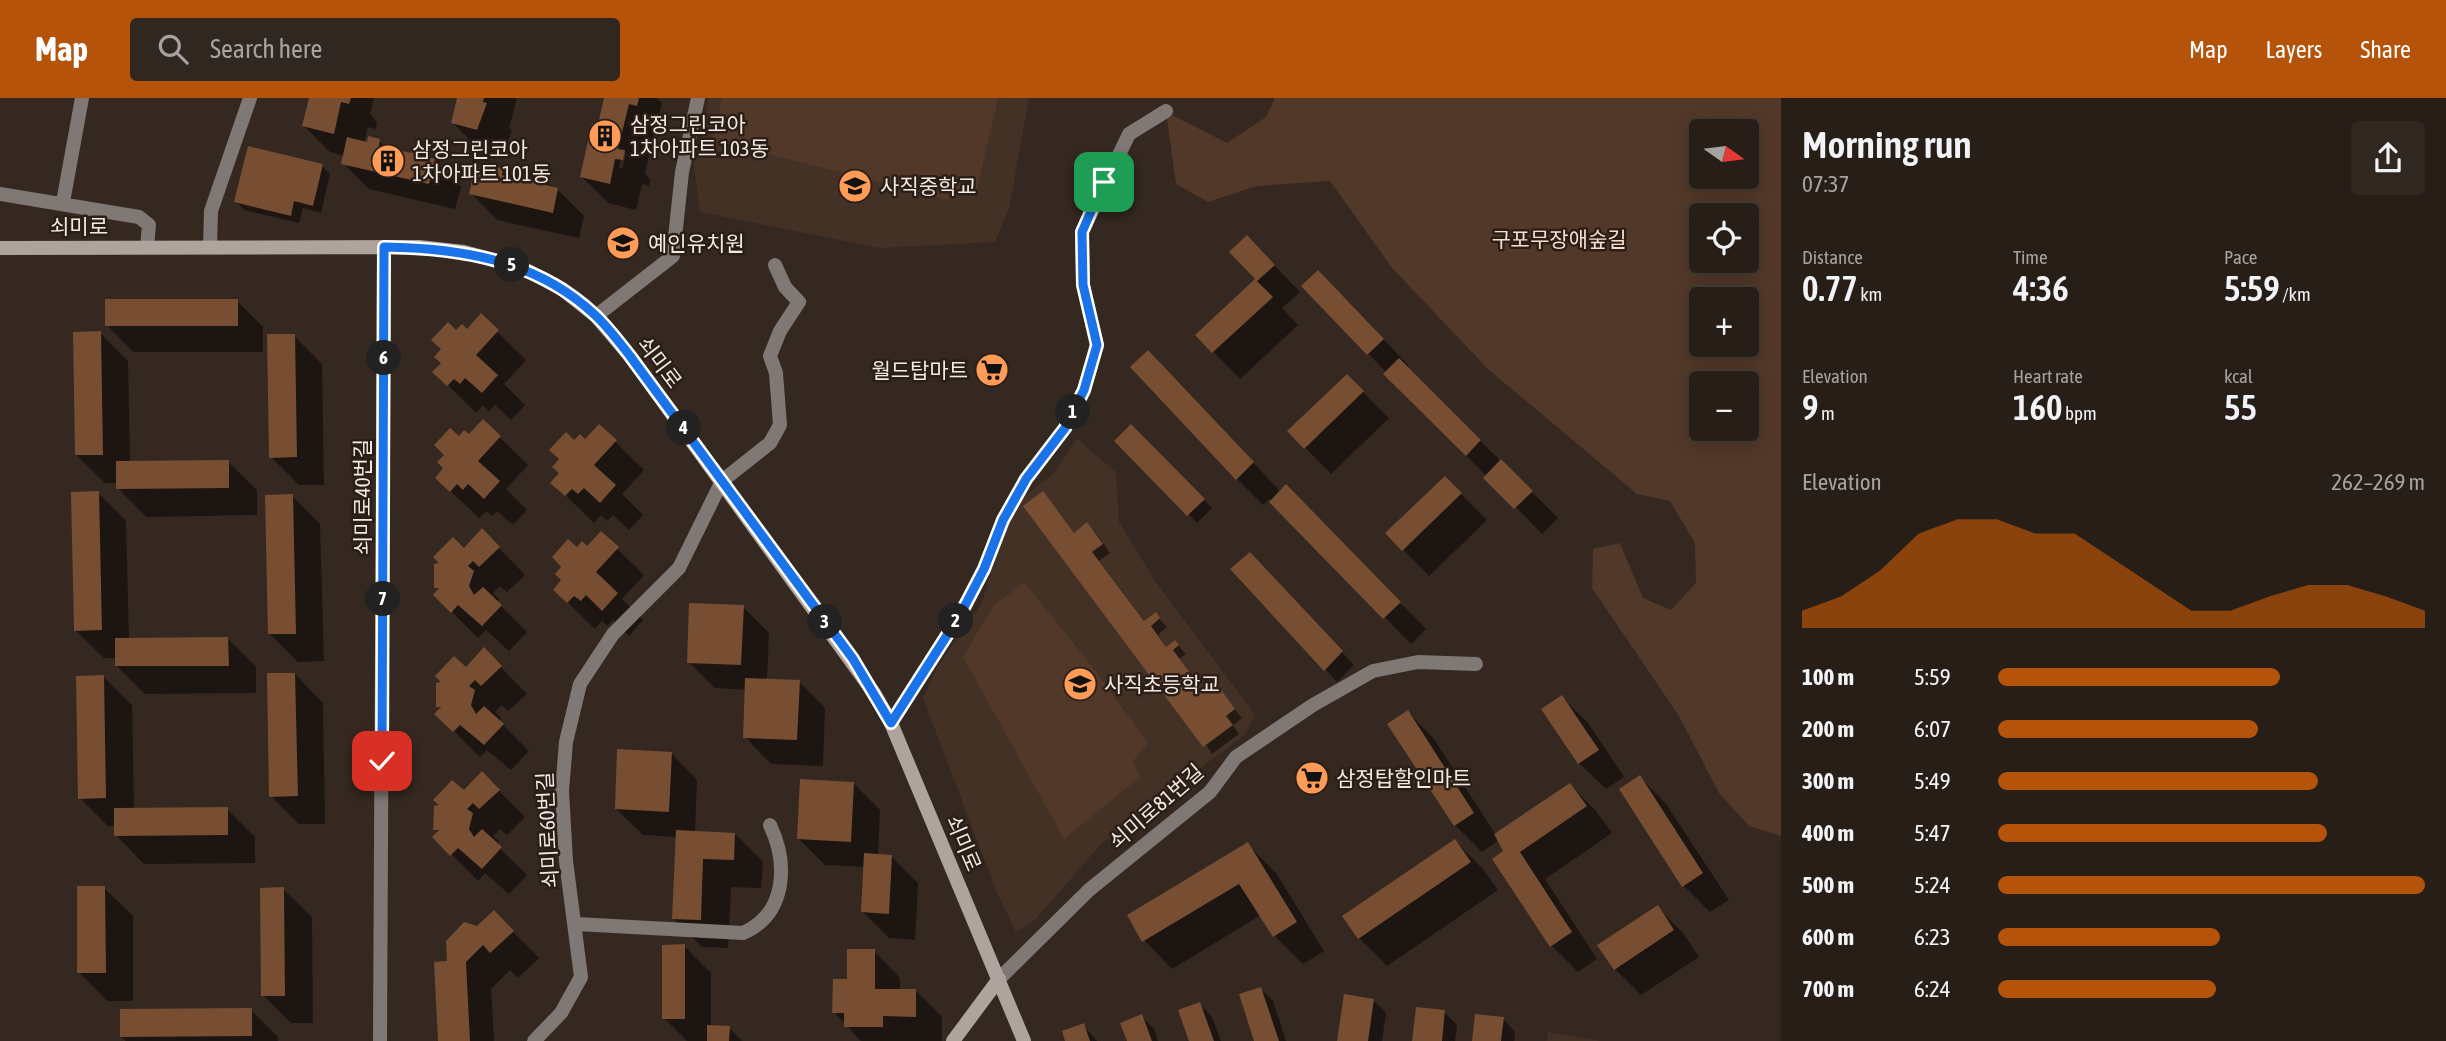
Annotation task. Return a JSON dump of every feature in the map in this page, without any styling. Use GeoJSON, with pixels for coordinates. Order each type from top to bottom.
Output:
{"type":"FeatureCollection","features":[{"type":"Feature","properties":{"kind":"main road","name":"쇠미로"},"geometry":{"type":"LineString","coordinates":[[0,248],[444,249],[522,268],[562,289],[596,316],[630,356],[853,659],[891,723],[1024,1041]]}},
{"type":"Feature","properties":{"kind":"main road"},"geometry":{"type":"LineString","coordinates":[[953,1041],[999,979]]}},
{"type":"Feature","properties":{"kind":"street"},"geometry":{"type":"LineString","coordinates":[[63,202],[82,98]]}},
{"type":"Feature","properties":{"kind":"street"},"geometry":{"type":"LineString","coordinates":[[210,247],[211,211],[250,98]]}},
{"type":"Feature","properties":{"kind":"street"},"geometry":{"type":"LineString","coordinates":[[596,316],[673,256],[681,172],[698,98]]}},
{"type":"Feature","properties":{"kind":"street"},"geometry":{"type":"LineString","coordinates":[[891,723],[960,615],[984,569],[1003,520],[1026,479],[1065,428],[1084,390],[1097,345],[1083,285],[1082,232],[1129,134],[1166,111]]}},
{"type":"Feature","properties":{"kind":"street"},"geometry":{"type":"LineString","coordinates":[[0,194],[139,216],[149,225],[147,247]]}},
{"type":"Feature","properties":{"kind":"street","name":"쇠미로40번길"},"geometry":{"type":"LineString","coordinates":[[380,1041],[384,247]]}},
{"type":"Feature","properties":{"kind":"street"},"geometry":{"type":"LineString","coordinates":[[723,481],[770,443],[780,425],[776,373],[770,356],[780,331],[799,302],[785,287],[775,265]]}},
{"type":"Feature","properties":{"kind":"street","name":"쇠미로60번길"},"geometry":{"type":"LineString","coordinates":[[534,1041],[561,1013],[581,977],[566,861],[562,791],[566,742],[580,684],[613,634],[679,568],[723,481]]}},
{"type":"Feature","properties":{"kind":"street","name":"쇠미로81번길"},"geometry":{"type":"LineString","coordinates":[[999,979],[1089,890],[1210,792],[1236,757],[1313,705],[1373,671],[1418,662],[1476,664]]}},
{"type":"Feature","properties":{"kind":"street"},"geometry":{"type":"LineString","coordinates":[[576,924],[743,933],[756,928],[774,902],[784,868],[778,841],[770,825]]}},
{"type":"Feature","properties":{"kind":"shaded area","name":"사직중학교"},"geometry":{"type":"Polygon","coordinates":[[[709,98],[1029,98],[1009,209],[995,242],[879,248],[700,212],[694,164],[709,98]]]}},
{"type":"Feature","properties":{"kind":"shaded area","name":"사직초등학교"},"geometry":{"type":"Polygon","coordinates":[[[1077,439],[1116,472],[1119,522],[1155,581],[1255,715],[1244,735],[1101,844],[1035,920],[1016,932],[998,895],[923,698],[936,669],[982,603],[1003,533],[1020,500],[1054,473],[1077,439]]]}},
{"type":"Feature","properties":{"kind":"shaded area"},"geometry":{"type":"Polygon","coordinates":[[[1548,1032],[1601,1041],[1547,1041],[1548,1032]]]}},
{"type":"Feature","properties":{"kind":"green space"},"geometry":{"type":"Polygon","coordinates":[[[722,98],[998,98],[976,194],[946,199],[712,140],[722,98]]]}},
{"type":"Feature","properties":{"kind":"green space","name":"구포무장애숲길"},"geometry":{"type":"Polygon","coordinates":[[[1275,98],[1781,98],[1781,836],[1749,826],[1719,793],[1679,716],[1592,588],[1593,549],[1620,543],[1643,598],[1671,610],[1696,583],[1695,543],[1670,501],[1637,494],[1489,370],[1392,268],[1330,181],[1257,186],[1208,202],[1176,184],[1166,112],[1227,143],[1266,117],[1275,98]]]}},
{"type":"Feature","properties":{"kind":"green space"},"geometry":{"type":"Polygon","coordinates":[[[1024,582],[1091,665],[1148,743],[1133,761],[1140,777],[1064,839],[963,657],[993,606],[1024,582]]]}},
{"type":"Feature","properties":{"kind":"building"},"geometry":{"type":"Polygon","coordinates":[[[309,98],[351,98],[349,104],[341,102],[334,134],[302,126],[309,98]]]}},
{"type":"Feature","properties":{"kind":"building"},"geometry":{"type":"Polygon","coordinates":[[[457,98],[484,98],[483,102],[487,103],[477,130],[451,123],[457,98]]]}},
{"type":"Feature","properties":{"kind":"building","name":"삼정그린코아 1차아파트 103동"},"geometry":{"type":"Polygon","coordinates":[[[604,98],[639,98],[637,106],[629,104],[618,149],[625,150],[623,160],[615,159],[610,184],[580,177],[592,123],[598,124],[604,98]]]}},
{"type":"Feature","properties":{"kind":"building","name":"삼정그린코아 1차아파트 101동"},"geometry":{"type":"Polygon","coordinates":[[[368,136],[380,139],[379,146],[411,153],[411,148],[421,151],[420,155],[435,159],[429,184],[341,164],[347,137],[367,142],[368,136]]]}},
{"type":"Feature","properties":{"kind":"building"},"geometry":{"type":"Polygon","coordinates":[[[248,146],[323,164],[313,206],[294,201],[291,216],[234,202],[248,146]]]}},
{"type":"Feature","properties":{"kind":"building"},"geometry":{"type":"Polygon","coordinates":[[[494,166],[503,169],[502,175],[534,182],[535,177],[544,179],[543,184],[558,188],[553,213],[469,194],[475,167],[493,171],[494,166]]]}},
{"type":"Feature","properties":{"kind":"building"},"geometry":{"type":"Polygon","coordinates":[[[1247,235],[1275,265],[1257,281],[1273,297],[1212,353],[1195,335],[1255,279],[1229,252],[1247,235]]]}},
{"type":"Feature","properties":{"kind":"building"},"geometry":{"type":"Polygon","coordinates":[[[1318,270],[1384,339],[1367,355],[1301,286],[1318,270]]]}},
{"type":"Feature","properties":{"kind":"building"},"geometry":{"type":"Polygon","coordinates":[[[105,299],[238,299],[238,326],[105,326],[105,299]]]}},
{"type":"Feature","properties":{"kind":"building"},"geometry":{"type":"Polygon","coordinates":[[[481,313],[499,330],[476,355],[498,375],[482,393],[465,378],[460,384],[454,379],[447,386],[432,372],[441,363],[434,357],[441,349],[431,340],[448,322],[456,330],[462,324],[467,329],[481,313]]]}},
{"type":"Feature","properties":{"kind":"building"},"geometry":{"type":"Polygon","coordinates":[[[101,331],[103,455],[75,455],[73,332],[101,331]]]}},
{"type":"Feature","properties":{"kind":"building"},"geometry":{"type":"Polygon","coordinates":[[[267,334],[295,334],[297,457],[269,458],[267,334]]]}},
{"type":"Feature","properties":{"kind":"building"},"geometry":{"type":"Polygon","coordinates":[[[1148,350],[1254,462],[1236,480],[1130,367],[1148,350]]]}},
{"type":"Feature","properties":{"kind":"building"},"geometry":{"type":"Polygon","coordinates":[[[1399,358],[1481,440],[1466,456],[1383,374],[1399,358]]]}},
{"type":"Feature","properties":{"kind":"building"},"geometry":{"type":"Polygon","coordinates":[[[1347,374],[1364,391],[1304,449],[1287,431],[1347,374]]]}},
{"type":"Feature","properties":{"kind":"building"},"geometry":{"type":"Polygon","coordinates":[[[483,419],[501,436],[478,461],[500,481],[484,499],[468,484],[463,490],[457,484],[450,492],[435,478],[443,468],[437,462],[444,455],[434,445],[450,428],[459,436],[464,430],[469,434],[483,419]]]}},
{"type":"Feature","properties":{"kind":"building"},"geometry":{"type":"Polygon","coordinates":[[[599,424],[617,440],[594,465],[616,485],[600,503],[584,488],[578,494],[572,489],[565,496],[550,483],[559,473],[552,467],[559,459],[549,450],[566,432],[574,440],[580,434],[585,439],[599,424]]]}},
{"type":"Feature","properties":{"kind":"building"},"geometry":{"type":"Polygon","coordinates":[[[1131,424],[1205,499],[1187,516],[1114,441],[1131,424]]]}},
{"type":"Feature","properties":{"kind":"building"},"geometry":{"type":"Polygon","coordinates":[[[1501,459],[1533,491],[1514,509],[1483,478],[1501,459]]]}},
{"type":"Feature","properties":{"kind":"building"},"geometry":{"type":"Polygon","coordinates":[[[229,460],[229,488],[116,489],[116,461],[229,460]]]}},
{"type":"Feature","properties":{"kind":"building"},"geometry":{"type":"Polygon","coordinates":[[[1445,476],[1462,493],[1402,551],[1385,533],[1445,476]]]}},
{"type":"Feature","properties":{"kind":"building"},"geometry":{"type":"Polygon","coordinates":[[[1286,484],[1401,602],[1383,619],[1269,502],[1286,484]]]}},
{"type":"Feature","properties":{"kind":"building"},"geometry":{"type":"Polygon","coordinates":[[[99,491],[102,630],[74,631],[71,492],[99,491]]]}},
{"type":"Feature","properties":{"kind":"building"},"geometry":{"type":"Polygon","coordinates":[[[1043,491],[1074,533],[1087,522],[1103,544],[1092,552],[1144,621],[1156,612],[1160,618],[1151,626],[1166,647],[1175,640],[1179,645],[1173,650],[1204,692],[1216,683],[1235,709],[1226,716],[1233,725],[1203,747],[1023,506],[1043,491]]]}},
{"type":"Feature","properties":{"kind":"building"},"geometry":{"type":"Polygon","coordinates":[[[293,494],[296,634],[268,634],[265,495],[293,494]]]}},
{"type":"Feature","properties":{"kind":"building"},"geometry":{"type":"Polygon","coordinates":[[[482,528],[500,547],[479,567],[473,561],[468,566],[474,571],[469,586],[474,595],[483,587],[502,605],[482,626],[458,605],[451,613],[433,595],[439,588],[434,588],[434,564],[439,563],[433,557],[453,537],[464,548],[482,528]]]}},
{"type":"Feature","properties":{"kind":"building"},"geometry":{"type":"Polygon","coordinates":[[[601,531],[619,547],[596,572],[618,593],[602,611],[586,595],[581,601],[574,596],[567,603],[553,590],[561,580],[555,574],[561,567],[552,557],[568,539],[577,547],[582,541],[587,546],[601,531]]]}},
{"type":"Feature","properties":{"kind":"building"},"geometry":{"type":"Polygon","coordinates":[[[1250,552],[1343,651],[1324,671],[1230,569],[1250,552]]]}},
{"type":"Feature","properties":{"kind":"building"},"geometry":{"type":"Polygon","coordinates":[[[689,603],[744,605],[741,665],[687,663],[689,603]]]}},
{"type":"Feature","properties":{"kind":"building"},"geometry":{"type":"Polygon","coordinates":[[[228,637],[229,666],[115,666],[115,638],[228,637]]]}},
{"type":"Feature","properties":{"kind":"building"},"geometry":{"type":"Polygon","coordinates":[[[484,647],[502,666],[481,686],[475,680],[469,686],[475,690],[471,705],[476,714],[484,706],[504,724],[484,745],[460,725],[453,732],[434,714],[441,707],[436,707],[436,683],[441,682],[435,676],[454,656],[466,667],[484,647]]]}},
{"type":"Feature","properties":{"kind":"building"},"geometry":{"type":"Polygon","coordinates":[[[267,673],[295,673],[298,796],[269,797],[267,673]]]}},
{"type":"Feature","properties":{"kind":"building"},"geometry":{"type":"Polygon","coordinates":[[[104,675],[106,798],[78,799],[76,676],[104,675]]]}},
{"type":"Feature","properties":{"kind":"building"},"geometry":{"type":"Polygon","coordinates":[[[745,678],[800,680],[797,740],[743,738],[745,678]]]}},
{"type":"Feature","properties":{"kind":"building"},"geometry":{"type":"Polygon","coordinates":[[[1562,695],[1599,750],[1578,764],[1541,709],[1562,695]]]}},
{"type":"Feature","properties":{"kind":"building"},"geometry":{"type":"Polygon","coordinates":[[[1408,710],[1474,813],[1454,826],[1387,724],[1408,710]]]}},
{"type":"Feature","properties":{"kind":"building"},"geometry":{"type":"Polygon","coordinates":[[[617,749],[672,752],[669,812],[615,809],[617,749]]]}},
{"type":"Feature","properties":{"kind":"building"},"geometry":{"type":"Polygon","coordinates":[[[482,771],[500,790],[479,809],[473,803],[467,809],[473,813],[469,829],[474,837],[482,829],[502,847],[482,869],[458,848],[450,856],[432,837],[439,830],[433,830],[434,806],[439,805],[433,800],[452,780],[464,790],[482,771]]]}},
{"type":"Feature","properties":{"kind":"building"},"geometry":{"type":"Polygon","coordinates":[[[1640,775],[1703,873],[1682,887],[1619,789],[1640,775]]]}},
{"type":"Feature","properties":{"kind":"building"},"geometry":{"type":"Polygon","coordinates":[[[800,779],[854,782],[851,842],[797,839],[800,779]]]}},
{"type":"Feature","properties":{"kind":"building"},"geometry":{"type":"Polygon","coordinates":[[[1570,783],[1587,806],[1520,852],[1572,932],[1550,947],[1492,859],[1503,851],[1494,834],[1570,783]]]}},
{"type":"Feature","properties":{"kind":"building"},"geometry":{"type":"Polygon","coordinates":[[[228,807],[228,835],[114,836],[114,808],[228,807]]]}},
{"type":"Feature","properties":{"kind":"building"},"geometry":{"type":"Polygon","coordinates":[[[676,830],[735,833],[734,860],[703,859],[701,920],[672,919],[676,830]]]}},
{"type":"Feature","properties":{"kind":"building"},"geometry":{"type":"Polygon","coordinates":[[[1455,839],[1471,862],[1358,939],[1342,916],[1455,839]]]}},
{"type":"Feature","properties":{"kind":"building"},"geometry":{"type":"Polygon","coordinates":[[[1248,842],[1297,922],[1273,937],[1239,884],[1142,942],[1127,915],[1248,842]]]}},
{"type":"Feature","properties":{"kind":"building"},"geometry":{"type":"Polygon","coordinates":[[[864,853],[892,855],[889,914],[861,912],[864,853]]]}},
{"type":"Feature","properties":{"kind":"building"},"geometry":{"type":"Polygon","coordinates":[[[77,886],[105,886],[106,973],[77,973],[77,886]]]}},
{"type":"Feature","properties":{"kind":"building"},"geometry":{"type":"Polygon","coordinates":[[[284,887],[285,996],[261,996],[260,888],[284,887]]]}},
{"type":"Feature","properties":{"kind":"building"},"geometry":{"type":"Polygon","coordinates":[[[1658,905],[1674,930],[1614,970],[1597,945],[1658,905]]]}},
{"type":"Feature","properties":{"kind":"building"},"geometry":{"type":"Polygon","coordinates":[[[494,910],[514,931],[490,953],[483,945],[466,962],[470,1041],[438,1041],[434,962],[447,961],[446,941],[464,922],[477,926],[494,910]]]}},
{"type":"Feature","properties":{"kind":"building"},"geometry":{"type":"Polygon","coordinates":[[[685,944],[685,1019],[662,1019],[662,945],[685,944]]]}},
{"type":"Feature","properties":{"kind":"building"},"geometry":{"type":"Polygon","coordinates":[[[847,949],[875,949],[875,989],[916,989],[916,1017],[883,1016],[883,1027],[844,1027],[844,1013],[832,1013],[833,979],[847,979],[847,949]]]}},
{"type":"Feature","properties":{"kind":"building"},"geometry":{"type":"Polygon","coordinates":[[[1261,987],[1279,1041],[1254,1041],[1239,994],[1261,987]]]}},
{"type":"Feature","properties":{"kind":"building"},"geometry":{"type":"Polygon","coordinates":[[[1344,994],[1374,999],[1368,1041],[1337,1041],[1344,994]]]}},
{"type":"Feature","properties":{"kind":"building"},"geometry":{"type":"Polygon","coordinates":[[[1200,1002],[1214,1041],[1189,1041],[1178,1010],[1200,1002]]]}},
{"type":"Feature","properties":{"kind":"building"},"geometry":{"type":"Polygon","coordinates":[[[1416,1007],[1445,1010],[1442,1041],[1412,1041],[1416,1007]]]}},
{"type":"Feature","properties":{"kind":"building"},"geometry":{"type":"Polygon","coordinates":[[[252,1008],[252,1036],[120,1037],[120,1009],[252,1008]]]}},
{"type":"Feature","properties":{"kind":"building"},"geometry":{"type":"Polygon","coordinates":[[[1142,1014],[1152,1041],[1127,1041],[1120,1023],[1142,1014]]]}},
{"type":"Feature","properties":{"kind":"building"},"geometry":{"type":"Polygon","coordinates":[[[1475,1014],[1504,1017],[1501,1041],[1472,1041],[1475,1014]]]}},
{"type":"Feature","properties":{"kind":"building"},"geometry":{"type":"Polygon","coordinates":[[[1084,1023],[1090,1041],[1065,1041],[1062,1031],[1084,1023]]]}},
{"type":"Feature","properties":{"kind":"building"},"geometry":{"type":"Polygon","coordinates":[[[707,1025],[730,1026],[729,1041],[707,1041],[707,1025]]]}},
{"type":"Feature","properties":{"kind":"place","name":"삼정그린코아 1차아파트 103동"},"geometry":{"type":"Point","coordinates":[605,136]}},
{"type":"Feature","properties":{"kind":"place","name":"삼정그린코아 1차아파트 101동"},"geometry":{"type":"Point","coordinates":[388,161]}},
{"type":"Feature","properties":{"kind":"place","name":"사직중학교"},"geometry":{"type":"Point","coordinates":[855,186]}},
{"type":"Feature","properties":{"kind":"place","name":"예인유치원"},"geometry":{"type":"Point","coordinates":[623,243]}},
{"type":"Feature","properties":{"kind":"place","name":"월드탑마트"},"geometry":{"type":"Point","coordinates":[992,370]}},
{"type":"Feature","properties":{"kind":"place","name":"사직초등학교"},"geometry":{"type":"Point","coordinates":[1080,684]}},
{"type":"Feature","properties":{"kind":"place","name":"삼정탑할인마트"},"geometry":{"type":"Point","coordinates":[1312,778]}},
{"type":"Feature","properties":{"kind":"route"},"geometry":{"type":"LineString","coordinates":[[382,761],[384,247],[419,247],[464,252],[522,268],[562,289],[596,316],[630,356],[853,659],[891,723],[960,615],[984,569],[1003,520],[1026,479],[1065,428],[1084,390],[1097,345],[1083,285],[1082,232],[1104,182]]}}]}
